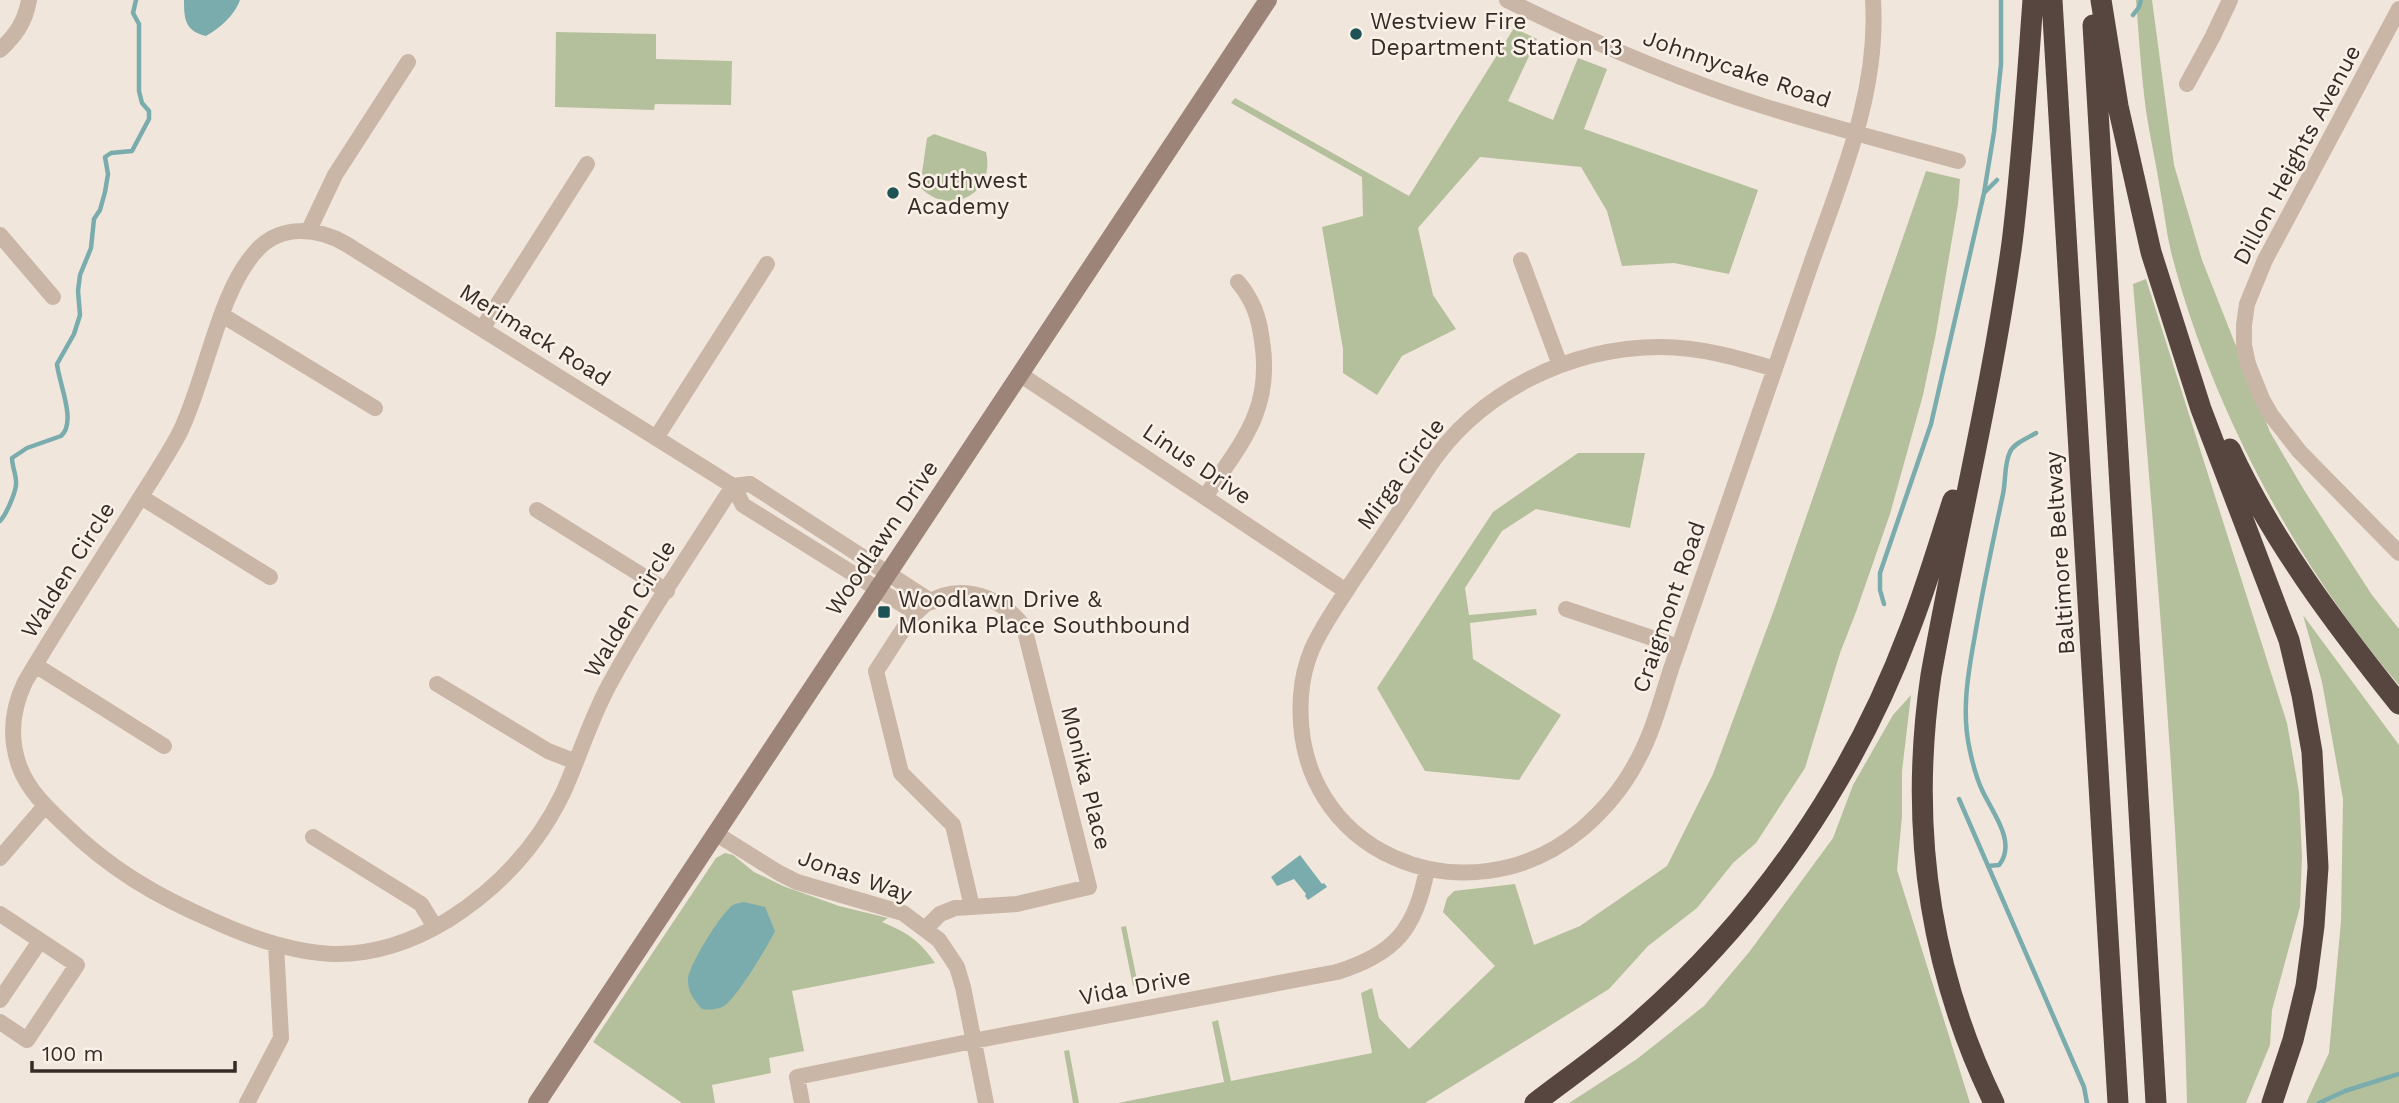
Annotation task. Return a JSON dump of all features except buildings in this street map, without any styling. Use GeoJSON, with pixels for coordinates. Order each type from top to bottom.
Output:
{"type":"FeatureCollection","features":[{"type":"Feature","properties":{"kind":"highway"},"geometry":{"type":"LineString","coordinates":[[1994,1103],[1949,992],[1937,943],[1928,892],[1924,842],[1924,719],[2011,243],[2022,145],[2033,0]]}},
{"type":"Feature","properties":{"kind":"highway","name":"Baltimore Beltway"},"geometry":{"type":"LineString","coordinates":[[2052,0],[2118,1103]]}},
{"type":"Feature","properties":{"kind":"highway"},"geometry":{"type":"LineString","coordinates":[[2091,0],[2156,1103]]}},
{"type":"Feature","properties":{"kind":"highway"},"geometry":{"type":"LineString","coordinates":[[2101,0],[2118,106],[2151,252],[2201,409],[2289,640],[2312,752],[2318,866],[2315,926],[2306,986],[2293,1040],[2272,1103]]}},
{"type":"Feature","properties":{"kind":"highway"},"geometry":{"type":"LineString","coordinates":[[2180,341],[2240,470],[2272,525],[2335,624],[2399,704]]}},
{"type":"Feature","properties":{"kind":"highway"},"geometry":{"type":"LineString","coordinates":[[1535,1103],[1639,1022],[1686,978],[1772,880],[1806,832],[1836,785],[1860,739],[1910,630],[1984,401]]}},
{"type":"Feature","properties":{"kind":"main road","name":"Woodlawn Drive"},"geometry":{"type":"LineString","coordinates":[[537,1103],[1268,0]]}},
{"type":"Feature","properties":{"kind":"street"},"geometry":{"type":"LineString","coordinates":[[0,50],[17,34],[26,18],[29,0]]}},
{"type":"Feature","properties":{"kind":"street","name":"Johnnycake Road"},"geometry":{"type":"LineString","coordinates":[[1507,0],[1561,27],[1703,85],[1856,134],[1958,160]]}},
{"type":"Feature","properties":{"kind":"street","name":"Craigmont Road"},"geometry":{"type":"LineString","coordinates":[[1301,695],[1301,721],[1307,754],[1328,803],[1342,822],[1363,839],[1384,852],[1427,869],[1474,872],[1527,862],[1582,829],[1604,808],[1637,760],[1648,736],[1856,134],[1873,58],[1873,0]]}},
{"type":"Feature","properties":{"kind":"street"},"geometry":{"type":"LineString","coordinates":[[2187,83],[2230,0]]}},
{"type":"Feature","properties":{"kind":"street","name":"Dillon Heights Avenue"},"geometry":{"type":"LineString","coordinates":[[2399,9],[2265,260],[2247,304],[2244,325],[2248,364],[2262,399],[2272,415],[2299,451],[2399,553]]}},
{"type":"Feature","properties":{"kind":"street"},"geometry":{"type":"LineString","coordinates":[[309,230],[335,175],[408,62]]}},
{"type":"Feature","properties":{"kind":"street"},"geometry":{"type":"LineString","coordinates":[[482,329],[587,164]]}},
{"type":"Feature","properties":{"kind":"street","name":"Walden Circle"},"geometry":{"type":"LineString","coordinates":[[309,230],[286,233],[264,244],[240,275],[222,315],[186,419],[172,448],[35,665],[18,699],[13,736],[27,782],[45,806],[97,854],[138,884],[240,933],[276,945],[317,953],[362,953],[397,944],[435,927],[488,890],[524,855],[554,810],[608,686],[733,486]]}},
{"type":"Feature","properties":{"kind":"street","name":"Merimack Road"},"geometry":{"type":"LineString","coordinates":[[309,230],[337,239],[733,486],[743,505],[877,589],[923,607]]}},
{"type":"Feature","properties":{"kind":"street"},"geometry":{"type":"LineString","coordinates":[[0,235],[53,298]]}},
{"type":"Feature","properties":{"kind":"street"},"geometry":{"type":"LineString","coordinates":[[1521,260],[1560,365]]}},
{"type":"Feature","properties":{"kind":"street"},"geometry":{"type":"LineString","coordinates":[[656,438],[767,264]]}},
{"type":"Feature","properties":{"kind":"street"},"geometry":{"type":"LineString","coordinates":[[1205,497],[1250,429],[1259,410],[1264,389],[1266,369],[1256,309],[1238,282]]}},
{"type":"Feature","properties":{"kind":"street"},"geometry":{"type":"LineString","coordinates":[[222,315],[375,408]]}},
{"type":"Feature","properties":{"kind":"street","name":"Mirga Circle"},"geometry":{"type":"LineString","coordinates":[[1301,695],[1311,650],[1346,591],[1438,453],[1459,430],[1510,390],[1560,365],[1595,354],[1661,347],[1721,354],[1775,369]]}},
{"type":"Feature","properties":{"kind":"street","name":"Linus Drive"},"geometry":{"type":"LineString","coordinates":[[1021,375],[1346,591]]}},
{"type":"Feature","properties":{"kind":"street","name":"Merimack Road"},"geometry":{"type":"LineString","coordinates":[[733,486],[750,484],[888,573],[923,607]]}},
{"type":"Feature","properties":{"kind":"street"},"geometry":{"type":"LineString","coordinates":[[141,497],[270,577]]}},
{"type":"Feature","properties":{"kind":"street"},"geometry":{"type":"LineString","coordinates":[[537,510],[667,591]]}},
{"type":"Feature","properties":{"kind":"street","name":"Monika Place"},"geometry":{"type":"LineString","coordinates":[[923,607],[960,592],[980,595],[996,600],[1006,607],[1024,627],[1089,887],[1017,904],[947,911],[926,928]]}},
{"type":"Feature","properties":{"kind":"street"},"geometry":{"type":"LineString","coordinates":[[923,607],[876,671],[901,773],[953,825],[972,907]]}},
{"type":"Feature","properties":{"kind":"street"},"geometry":{"type":"LineString","coordinates":[[1566,609],[1679,647]]}},
{"type":"Feature","properties":{"kind":"street"},"geometry":{"type":"LineString","coordinates":[[35,665],[164,746]]}},
{"type":"Feature","properties":{"kind":"street"},"geometry":{"type":"LineString","coordinates":[[437,684],[548,751],[576,762]]}},
{"type":"Feature","properties":{"kind":"street"},"geometry":{"type":"LineString","coordinates":[[0,858],[45,806]]}},
{"type":"Feature","properties":{"kind":"street","name":"Jonas Way"},"geometry":{"type":"LineString","coordinates":[[715,833],[788,877],[903,913],[939,940],[957,967],[986,1103]]}},
{"type":"Feature","properties":{"kind":"street"},"geometry":{"type":"LineString","coordinates":[[313,836],[421,904],[435,927]]}},
{"type":"Feature","properties":{"kind":"street","name":"Vida Drive"},"geometry":{"type":"LineString","coordinates":[[802,1103],[797,1077],[1337,972],[1360,965],[1396,942],[1408,928],[1422,895],[1427,869]]}},
{"type":"Feature","properties":{"kind":"street"},"geometry":{"type":"LineString","coordinates":[[0,914],[77,965],[27,1040],[0,1022]]}},
{"type":"Feature","properties":{"kind":"street"},"geometry":{"type":"LineString","coordinates":[[0,1000],[40,941]]}},
{"type":"Feature","properties":{"kind":"street"},"geometry":{"type":"LineString","coordinates":[[247,1103],[281,1038],[276,945]]}},
{"type":"Feature","properties":{"kind":"green space"},"geometry":{"type":"Polygon","coordinates":[[[2136,0],[2152,0],[2174,165],[2202,260],[2270,432],[2372,595],[2399,629],[2399,685],[2325,588],[2292,535],[2233,425],[2209,368],[2188,310],[2169,244],[2146,111],[2136,0]]]}},
{"type":"Feature","properties":{"kind":"green space"},"geometry":{"type":"Polygon","coordinates":[[[1514,28],[1537,39],[1508,101],[1553,120],[1578,58],[1607,69],[1584,129],[1758,190],[1729,274],[1674,263],[1622,266],[1607,211],[1581,167],[1480,157],[1418,228],[1433,295],[1456,329],[1402,356],[1377,395],[1343,373],[1343,349],[1322,227],[1363,216],[1362,177],[1231,103],[1235,98],[1409,196],[1514,28]]]}},
{"type":"Feature","properties":{"kind":"green space"},"geometry":{"type":"Polygon","coordinates":[[[556,32],[656,34],[656,59],[732,61],[731,105],[655,104],[654,110],[555,107],[556,32]]]}},
{"type":"Feature","properties":{"kind":"green space"},"geometry":{"type":"Polygon","coordinates":[[[934,134],[986,152],[984,180],[968,197],[944,201],[920,187],[927,138],[934,134]]]}},
{"type":"Feature","properties":{"kind":"green space"},"geometry":{"type":"Polygon","coordinates":[[[1926,171],[1960,179],[1936,333],[1923,395],[1890,514],[1840,653],[1805,768],[1756,843],[1733,863],[1697,908],[1648,946],[1609,989],[1425,1103],[1118,1103],[1224,1082],[1212,1022],[1218,1020],[1231,1081],[1372,1053],[1361,993],[1372,988],[1379,1018],[1409,1049],[1495,966],[1443,912],[1447,898],[1454,891],[1515,884],[1534,945],[1580,926],[1667,866],[1713,774],[1775,607],[1926,171]]]}},
{"type":"Feature","properties":{"kind":"green space"},"geometry":{"type":"Polygon","coordinates":[[[2146,279],[2287,723],[2299,792],[2302,857],[2300,907],[2272,1010],[2270,1045],[2246,1103],[2187,1103],[2173,796],[2133,284],[2146,279]]]}},
{"type":"Feature","properties":{"kind":"green space"},"geometry":{"type":"Polygon","coordinates":[[[1578,453],[1645,453],[1630,528],[1536,509],[1502,531],[1465,588],[1469,615],[1536,609],[1537,615],[1470,623],[1473,659],[1561,715],[1519,780],[1425,771],[1377,688],[1493,512],[1578,453]]]}},
{"type":"Feature","properties":{"kind":"green space"},"geometry":{"type":"Polygon","coordinates":[[[2303,615],[2399,745],[2399,1103],[2306,1103],[2329,1053],[2341,921],[2343,799],[2322,682],[2303,615]]]}},
{"type":"Feature","properties":{"kind":"green space"},"geometry":{"type":"Polygon","coordinates":[[[1911,695],[1902,771],[1902,816],[1897,870],[1970,1103],[1569,1103],[1637,1059],[1704,1006],[1750,951],[1833,838],[1853,785],[1893,715],[1911,695]]]}},
{"type":"Feature","properties":{"kind":"green space"},"geometry":{"type":"Polygon","coordinates":[[[725,853],[733,855],[754,872],[783,886],[839,906],[888,918],[882,922],[912,938],[935,963],[792,991],[804,1051],[769,1058],[771,1073],[712,1085],[715,1103],[682,1103],[593,1042],[716,858],[725,853]]]}},
{"type":"Feature","properties":{"kind":"green space"},"geometry":{"type":"Polygon","coordinates":[[[1126,926],[1138,985],[1133,986],[1121,927],[1126,926]]]}},
{"type":"Feature","properties":{"kind":"green space"},"geometry":{"type":"Polygon","coordinates":[[[1069,1050],[1079,1103],[1073,1103],[1064,1051],[1069,1050]]]}},
{"type":"Feature","properties":{"kind":"water"},"geometry":{"type":"Polygon","coordinates":[[[184,0],[240,0],[226,21],[206,36],[194,31],[187,23],[184,0]]]}},
{"type":"Feature","properties":{"kind":"water"},"geometry":{"type":"Polygon","coordinates":[[[1300,855],[1327,887],[1308,900],[1294,879],[1277,886],[1271,877],[1300,855]]]}},
{"type":"Feature","properties":{"kind":"water"},"geometry":{"type":"Polygon","coordinates":[[[744,902],[765,907],[775,931],[751,972],[729,1001],[718,1008],[702,1009],[690,993],[689,973],[721,918],[733,905],[744,902]]]}},
{"type":"Feature","properties":{"kind":"waterway"},"geometry":{"type":"LineString","coordinates":[[0,521],[16,485],[12,458],[27,448],[61,436],[66,430],[66,402],[57,364],[74,334],[80,315],[80,275],[91,248],[94,219],[100,210],[105,192],[108,174],[105,157],[111,153],[132,151],[149,119],[149,111],[142,103],[139,91],[139,24],[133,13],[136,0]]}},
{"type":"Feature","properties":{"kind":"waterway"},"geometry":{"type":"LineString","coordinates":[[1984,193],[2001,64],[2001,0]]}},
{"type":"Feature","properties":{"kind":"waterway"},"geometry":{"type":"LineString","coordinates":[[2133,15],[2141,0]]}},
{"type":"Feature","properties":{"kind":"waterway"},"geometry":{"type":"LineString","coordinates":[[1884,604],[1880,590],[1880,573],[1931,424],[1984,193],[1997,180]]}},
{"type":"Feature","properties":{"kind":"waterway"},"geometry":{"type":"LineString","coordinates":[[1988,866],[1999,865],[2006,847],[2002,828],[1981,787],[1971,756],[1966,722],[1968,678],[2008,457],[2015,446],[2036,433]]}},
{"type":"Feature","properties":{"kind":"waterway"},"geometry":{"type":"LineString","coordinates":[[1959,799],[2084,1087],[2087,1103]]}},
{"type":"Feature","properties":{"kind":"waterway"},"geometry":{"type":"LineString","coordinates":[[2319,1103],[2345,1091],[2399,1074]]}},
{"type":"Feature","properties":{"kind":"place","name":"Westview Fire Department Station 13"},"geometry":{"type":"Point","coordinates":[1356,34]}},
{"type":"Feature","properties":{"kind":"place","name":"Southwest Academy"},"geometry":{"type":"Point","coordinates":[893,193]}},
{"type":"Feature","properties":{"kind":"place","name":"Woodlawn Drive & Monika Place Southbound"},"geometry":{"type":"Point","coordinates":[884,612]}}]}
